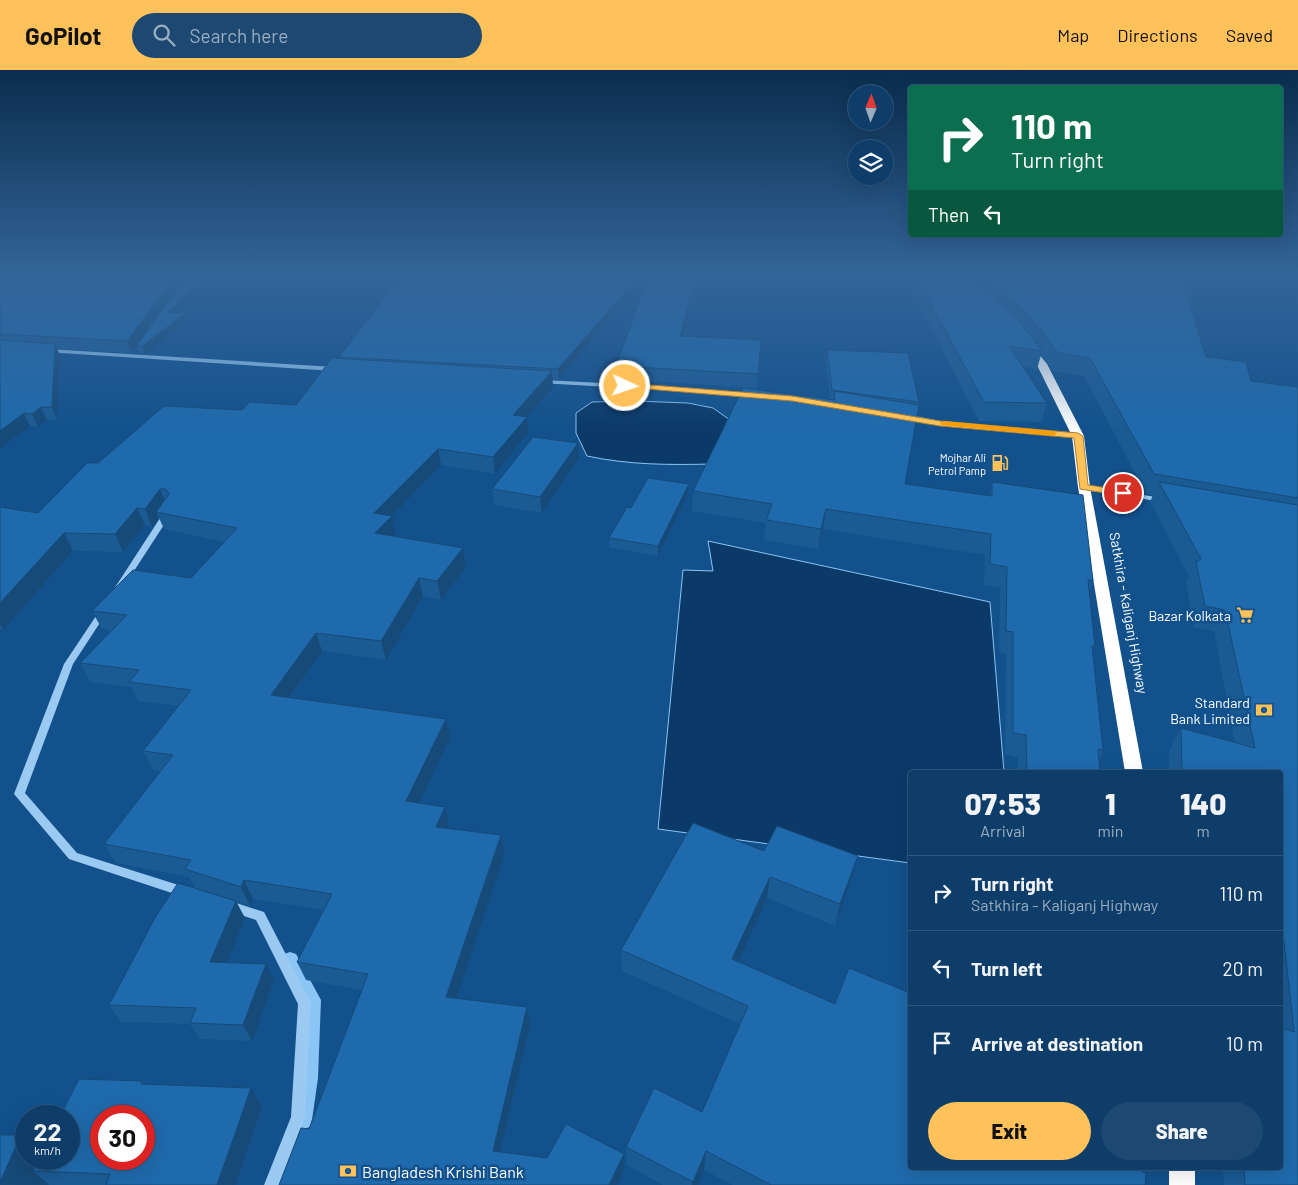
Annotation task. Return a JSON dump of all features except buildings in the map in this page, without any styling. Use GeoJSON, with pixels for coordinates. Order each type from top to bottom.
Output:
{"type":"FeatureCollection","features":[{"type":"Feature","properties":{"kind":"highway","name":"Satkhira - Kaliganj Highway"},"geometry":{"type":"LineString","coordinates":[[1019,334],[1042,364],[1078,436],[1084,487],[1134,770]]}},
{"type":"Feature","properties":{"kind":"highway"},"geometry":{"type":"LineString","coordinates":[[1182,1170],[1182,1185]]}},
{"type":"Feature","properties":{"kind":"street"},"geometry":{"type":"LineString","coordinates":[[134,356],[138,349]]}},
{"type":"Feature","properties":{"kind":"street"},"geometry":{"type":"LineString","coordinates":[[37,351],[342,370]]}},
{"type":"Feature","properties":{"kind":"street"},"geometry":{"type":"LineString","coordinates":[[535,382],[644,386],[762,396]]}},
{"type":"Feature","properties":{"kind":"street"},"geometry":{"type":"LineString","coordinates":[[901,416],[940,423],[1078,436]]}},
{"type":"Feature","properties":{"kind":"street"},"geometry":{"type":"LineString","coordinates":[[1084,487],[1171,502]]}},
{"type":"Feature","properties":{"kind":"street"},"geometry":{"type":"LineString","coordinates":[[170,510],[69,664],[20,794],[73,856],[195,895]]}},
{"type":"Feature","properties":{"kind":"street"},"geometry":{"type":"LineString","coordinates":[[223,904],[260,916],[305,1003],[298,1117],[272,1185]]}},
{"type":"Feature","properties":{"kind":"water"},"geometry":{"type":"Polygon","coordinates":[[[592,402],[688,403],[713,408],[730,420],[712,464],[649,464],[587,456],[576,433],[576,413],[592,402]]]}},
{"type":"Feature","properties":{"kind":"water"},"geometry":{"type":"Polygon","coordinates":[[[708,541],[990,602],[1004,770],[908,770],[908,863],[658,829],[683,570],[713,571],[708,541]]]}},
{"type":"Feature","properties":{"kind":"waterway"},"geometry":{"type":"LineString","coordinates":[[290,959],[313,1000],[309,1078],[303,1120]]}},
{"type":"Feature","properties":{"kind":"slow traffic"},"geometry":{"type":"LineString","coordinates":[[944,423],[1053,433]]}},
{"type":"Feature","properties":{"kind":"place","name":"Mojhar Ali Petrol Pamp"},"geometry":{"type":"Point","coordinates":[1000,463]}},
{"type":"Feature","properties":{"kind":"place","name":"Bazar Kolkata"},"geometry":{"type":"Point","coordinates":[1245,615]}},
{"type":"Feature","properties":{"kind":"place","name":"Standard Bank Limited"},"geometry":{"type":"Point","coordinates":[1264,710]}},
{"type":"Feature","properties":{"kind":"place","name":"Bangladesh Krishi Bank"},"geometry":{"type":"Point","coordinates":[348,1171]}},
{"type":"Feature","properties":{"kind":"route"},"geometry":{"type":"LineString","coordinates":[[625,386],[792,399],[940,423],[1078,436],[1084,487],[1123,493]]}}]}
